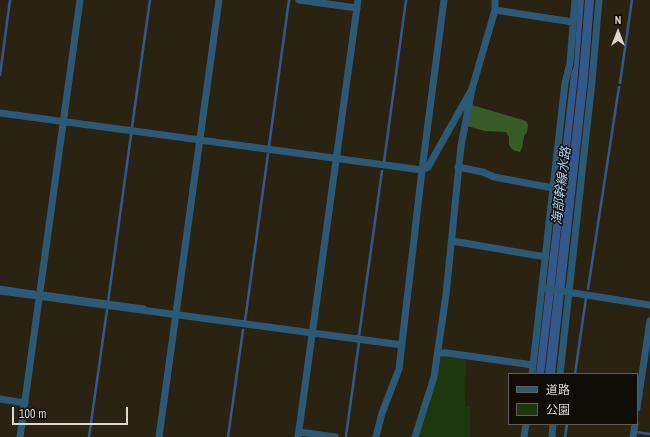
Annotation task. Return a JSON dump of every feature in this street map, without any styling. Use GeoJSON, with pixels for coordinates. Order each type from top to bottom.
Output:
{"type":"FeatureCollection","features":[{"type":"Feature","properties":{"kind":"street"},"geometry":{"type":"LineString","coordinates":[[20,437],[80,0]]}},
{"type":"Feature","properties":{"kind":"street"},"geometry":{"type":"LineString","coordinates":[[158,437],[219,0]]}},
{"type":"Feature","properties":{"kind":"street"},"geometry":{"type":"LineString","coordinates":[[304,0],[357,8]]}},
{"type":"Feature","properties":{"kind":"street"},"geometry":{"type":"LineString","coordinates":[[335,437],[298,435],[358,0]]}},
{"type":"Feature","properties":{"kind":"street"},"geometry":{"type":"LineString","coordinates":[[376,437],[382,413],[399,369],[422,170],[444,0]]}},
{"type":"Feature","properties":{"kind":"street"},"geometry":{"type":"LineString","coordinates":[[415,437],[434,377],[446,295],[458,167],[472,89],[495,10],[495,0]]}},
{"type":"Feature","properties":{"kind":"street"},"geometry":{"type":"LineString","coordinates":[[532,373],[565,83],[570,63],[575,0]]}},
{"type":"Feature","properties":{"kind":"street"},"geometry":{"type":"LineString","coordinates":[[560,373],[592,81],[599,0]]}},
{"type":"Feature","properties":{"kind":"street"},"geometry":{"type":"LineString","coordinates":[[495,10],[573,22]]}},
{"type":"Feature","properties":{"kind":"street"},"geometry":{"type":"LineString","coordinates":[[0,113],[422,170],[428,167],[472,89]]}},
{"type":"Feature","properties":{"kind":"street"},"geometry":{"type":"LineString","coordinates":[[458,167],[553,188]]}},
{"type":"Feature","properties":{"kind":"street"},"geometry":{"type":"LineString","coordinates":[[452,241],[546,257]]}},
{"type":"Feature","properties":{"kind":"street"},"geometry":{"type":"LineString","coordinates":[[542,288],[650,305]]}},
{"type":"Feature","properties":{"kind":"street"},"geometry":{"type":"LineString","coordinates":[[0,291],[402,345]]}},
{"type":"Feature","properties":{"kind":"street"},"geometry":{"type":"LineString","coordinates":[[638,401],[650,321]]}},
{"type":"Feature","properties":{"kind":"street"},"geometry":{"type":"LineString","coordinates":[[438,353],[532,365]]}},
{"type":"Feature","properties":{"kind":"street"},"geometry":{"type":"LineString","coordinates":[[0,399],[25,403]]}},
{"type":"Feature","properties":{"kind":"street"},"geometry":{"type":"LineString","coordinates":[[524,437],[526,425]]}},
{"type":"Feature","properties":{"kind":"street"},"geometry":{"type":"LineString","coordinates":[[552,437],[553,425]]}},
{"type":"Feature","properties":{"kind":"street"},"geometry":{"type":"LineString","coordinates":[[633,437],[634,425]]}},
{"type":"Feature","properties":{"kind":"green space"},"geometry":{"type":"Polygon","coordinates":[[[472,105],[526,121],[528,125],[527,132],[524,136],[520,152],[513,150],[509,145],[509,137],[506,132],[485,131],[467,126],[472,105]]]}},
{"type":"Feature","properties":{"kind":"green space"},"geometry":{"type":"Polygon","coordinates":[[[445,355],[466,357],[465,406],[470,407],[470,437],[417,437],[439,360],[445,355]]]}},
{"type":"Feature","properties":{"kind":"water","name":"海部幹線水路"},"geometry":{"type":"Polygon","coordinates":[[[578,0],[584,0],[578,75],[544,373],[536,373],[571,74],[574,66],[578,0]]]}},
{"type":"Feature","properties":{"kind":"water"},"geometry":{"type":"Polygon","coordinates":[[[585,0],[594,0],[588,77],[555,373],[545,373],[579,75],[585,0]]]}},
{"type":"Feature","properties":{"kind":"waterway"},"geometry":{"type":"LineString","coordinates":[[0,75],[10,0]]}},
{"type":"Feature","properties":{"kind":"waterway"},"geometry":{"type":"LineString","coordinates":[[132,127],[150,0]]}},
{"type":"Feature","properties":{"kind":"waterway"},"geometry":{"type":"LineString","coordinates":[[269,146],[289,0]]}},
{"type":"Feature","properties":{"kind":"waterway"},"geometry":{"type":"LineString","coordinates":[[384,162],[406,0]]}},
{"type":"Feature","properties":{"kind":"waterway"},"geometry":{"type":"LineString","coordinates":[[620,83],[632,0]]}},
{"type":"Feature","properties":{"kind":"waterway"},"geometry":{"type":"LineString","coordinates":[[588,289],[619,87]]}},
{"type":"Feature","properties":{"kind":"waterway"},"geometry":{"type":"LineString","coordinates":[[108,302],[131,135]]}},
{"type":"Feature","properties":{"kind":"waterway"},"geometry":{"type":"LineString","coordinates":[[245,321],[268,154]]}},
{"type":"Feature","properties":{"kind":"waterway"},"geometry":{"type":"LineString","coordinates":[[357,336],[359,336],[382,171]]}},
{"type":"Feature","properties":{"kind":"waterway"},"geometry":{"type":"LineString","coordinates":[[0,287],[35,292]]}},
{"type":"Feature","properties":{"kind":"waterway"},"geometry":{"type":"LineString","coordinates":[[44,293],[145,307]]}},
{"type":"Feature","properties":{"kind":"waterway"},"geometry":{"type":"LineString","coordinates":[[575,373],[586,298]]}},
{"type":"Feature","properties":{"kind":"waterway"},"geometry":{"type":"LineString","coordinates":[[89,437],[107,310]]}},
{"type":"Feature","properties":{"kind":"waterway"},"geometry":{"type":"LineString","coordinates":[[228,437],[243,330]]}},
{"type":"Feature","properties":{"kind":"waterway"},"geometry":{"type":"LineString","coordinates":[[346,436],[359,342]]}},
{"type":"Feature","properties":{"kind":"waterway"},"geometry":{"type":"LineString","coordinates":[[565,437],[567,425]]}},
{"type":"Feature","properties":{"kind":"waterway"},"geometry":{"type":"LineString","coordinates":[[636,432],[650,434]]}}]}
